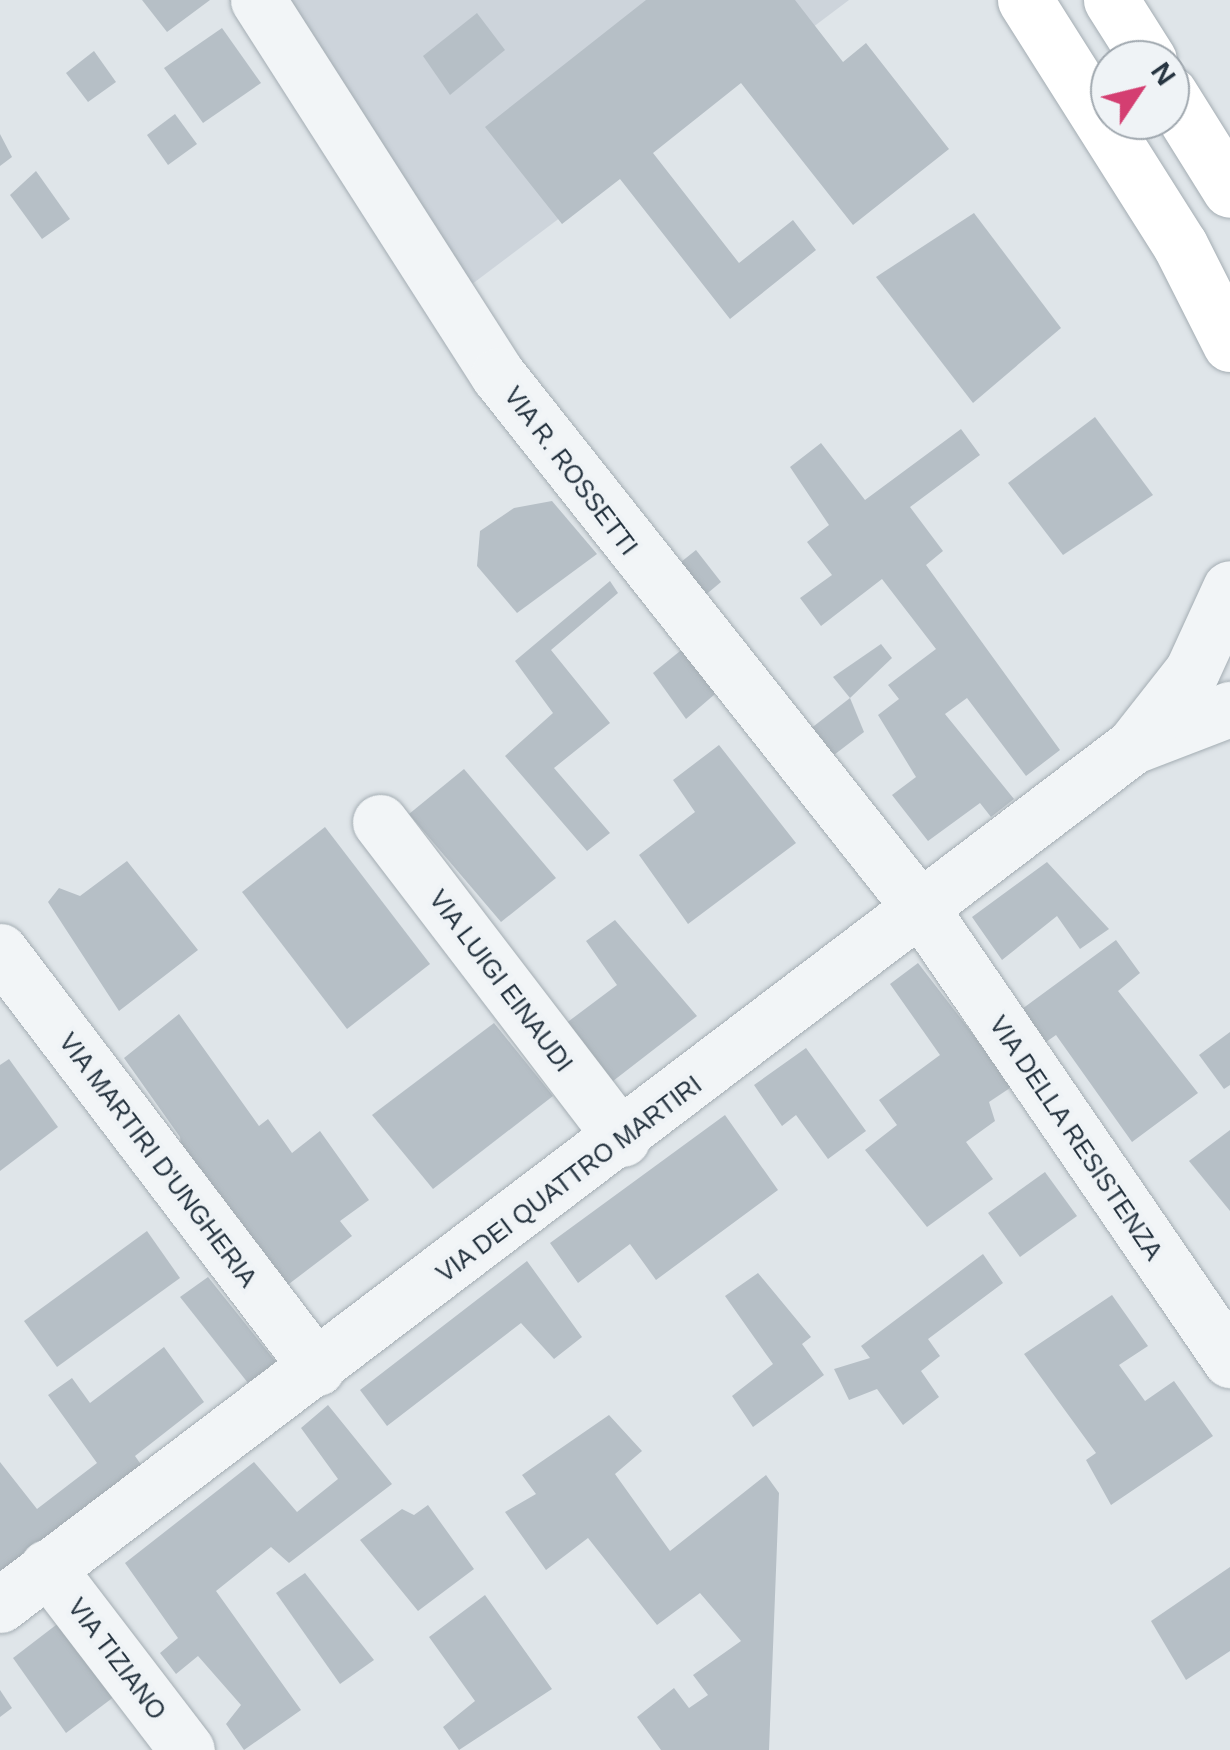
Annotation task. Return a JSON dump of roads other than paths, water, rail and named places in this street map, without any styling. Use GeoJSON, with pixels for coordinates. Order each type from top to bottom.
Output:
{"type":"FeatureCollection","features":[{"type":"Feature","properties":{"kind":"main road"},"geometry":{"type":"LineString","coordinates":[[1025,0],[1180,246],[1230,344]]}},
{"type":"Feature","properties":{"kind":"main road"},"geometry":{"type":"LineString","coordinates":[[1111,0],[1136,40]]}},
{"type":"Feature","properties":{"kind":"main road"},"geometry":{"type":"LineString","coordinates":[[1190,126],[1230,190]]}},
{"type":"Feature","properties":{"kind":"street","name":"VIA R. ROSSETTI"},"geometry":{"type":"LineString","coordinates":[[258,0],[498,375],[924,913]]}},
{"type":"Feature","properties":{"kind":"street","name":"VIA DEI QUATTRO MARTIRI"},"geometry":{"type":"LineString","coordinates":[[0,1605],[924,913],[1133,746],[1192,671],[1230,588]]}},
{"type":"Feature","properties":{"kind":"street","name":"VIA DEI QUATTRO MARTIRI"},"geometry":{"type":"LineString","coordinates":[[1133,746],[1230,710]]}},
{"type":"Feature","properties":{"kind":"street","name":"VIA LUIGI EINAUDI"},"geometry":{"type":"LineString","coordinates":[[380,822],[622,1139]]}},
{"type":"Feature","properties":{"kind":"street","name":"VIA DELLA RESISTENZA"},"geometry":{"type":"LineString","coordinates":[[924,913],[1230,1360]]}},
{"type":"Feature","properties":{"kind":"street","name":"VIA MARTIRI D'UNGHERIA"},"geometry":{"type":"LineString","coordinates":[[0,951],[317,1368]]}},
{"type":"Feature","properties":{"kind":"street","name":"VIA TIZIANO"},"geometry":{"type":"LineString","coordinates":[[47,1568],[187,1750]]}}]}
